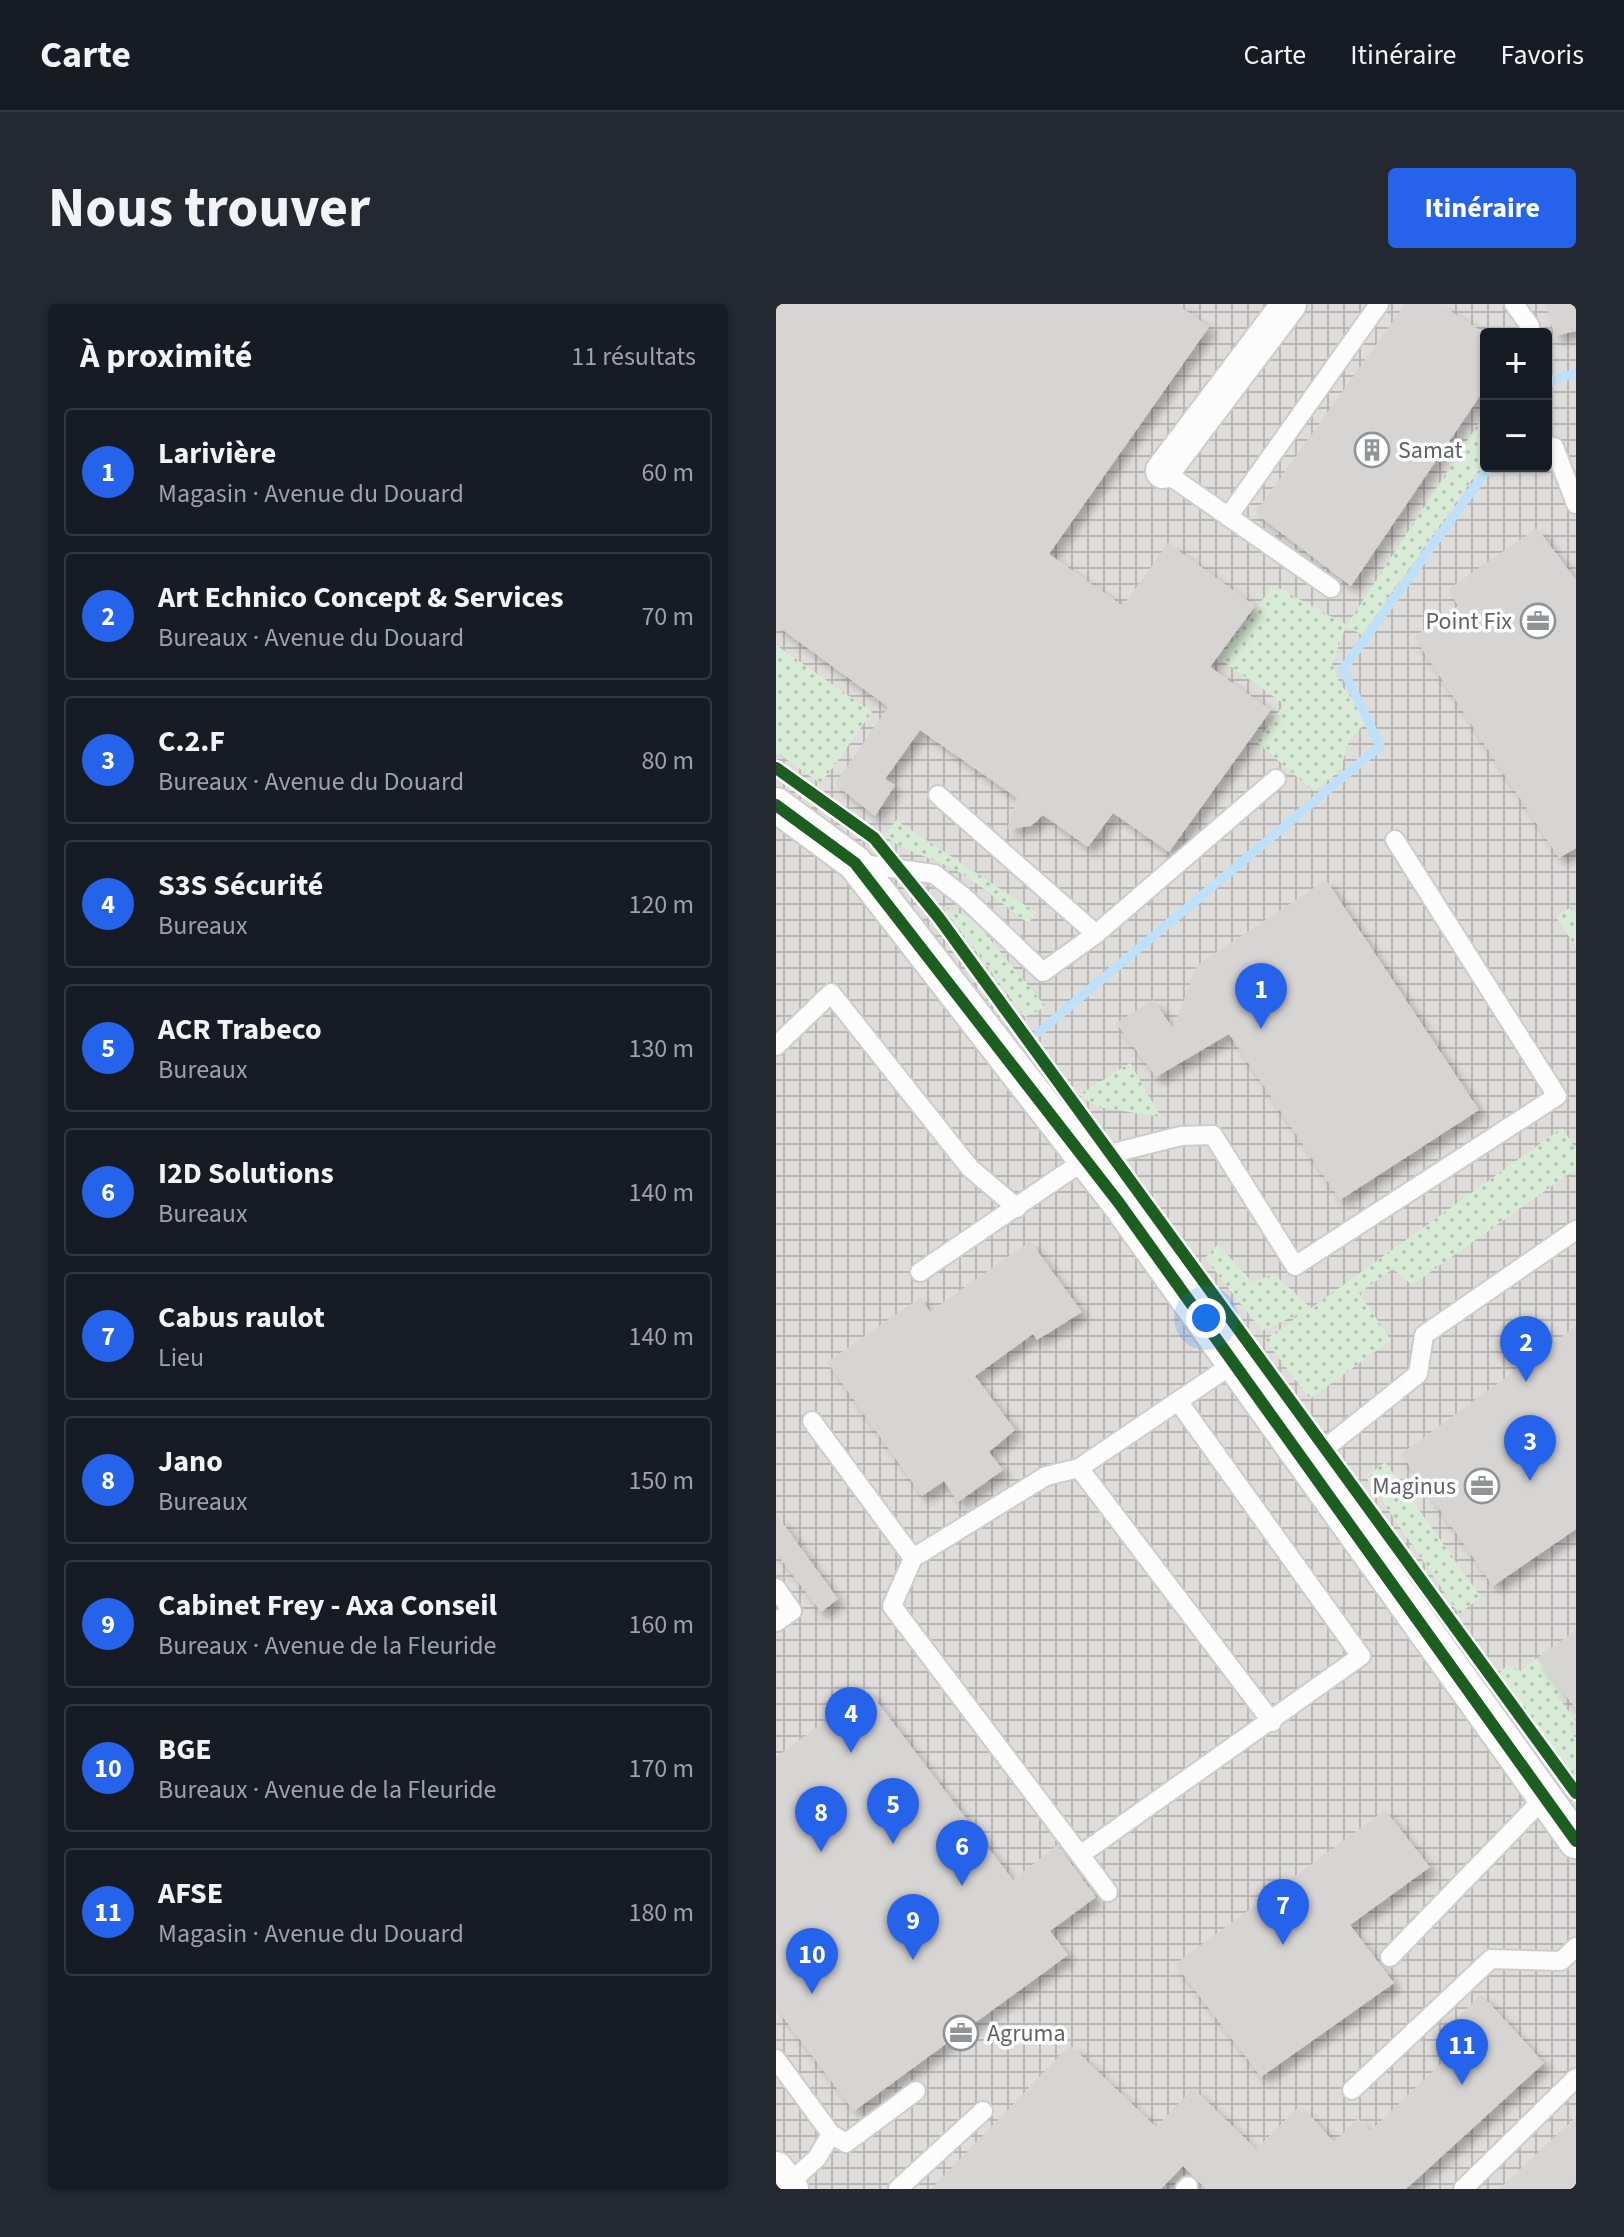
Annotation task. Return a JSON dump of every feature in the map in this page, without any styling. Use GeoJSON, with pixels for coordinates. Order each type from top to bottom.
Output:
{"type":"FeatureCollection","features":[{"type":"Feature","properties":{"kind":"street"},"geometry":{"type":"LineString","coordinates":[[1163,471],[1289,304]]}},
{"type":"Feature","properties":{"kind":"street"},"geometry":{"type":"LineString","coordinates":[[776,805],[855,863],[1085,1160],[1576,1841]]}},
{"type":"Feature","properties":{"kind":"lane"},"geometry":{"type":"LineString","coordinates":[[1228,517],[1379,304]]}},
{"type":"Feature","properties":{"kind":"lane"},"geometry":{"type":"LineString","coordinates":[[1514,304],[1530,326]]}},
{"type":"Feature","properties":{"kind":"lane"},"geometry":{"type":"LineString","coordinates":[[1554,447],[1576,504]]}},
{"type":"Feature","properties":{"kind":"lane"},"geometry":{"type":"LineString","coordinates":[[1163,471],[1331,588]]}},
{"type":"Feature","properties":{"kind":"lane"},"geometry":{"type":"LineString","coordinates":[[855,863],[934,874],[964,897],[1043,972],[1096,934],[1276,779]]}},
{"type":"Feature","properties":{"kind":"lane"},"geometry":{"type":"LineString","coordinates":[[938,795],[1096,934]]}},
{"type":"Feature","properties":{"kind":"lane"},"geometry":{"type":"LineString","coordinates":[[920,1272],[1085,1160],[1181,1136],[1213,1135],[1295,1266],[1557,1096],[1395,840]]}},
{"type":"Feature","properties":{"kind":"lane"},"geometry":{"type":"LineString","coordinates":[[776,1046],[831,993],[970,1168],[1017,1208]]}},
{"type":"Feature","properties":{"kind":"lane"},"geometry":{"type":"LineString","coordinates":[[1304,1465],[1418,1374],[1424,1335],[1576,1230]]}},
{"type":"Feature","properties":{"kind":"lane"},"geometry":{"type":"LineString","coordinates":[[1108,1892],[892,1606],[913,1558],[1046,1476],[1079,1468],[1233,1364]]}},
{"type":"Feature","properties":{"kind":"lane"},"geometry":{"type":"LineString","coordinates":[[1080,1855],[1272,1722],[1361,1656],[1178,1401]]}},
{"type":"Feature","properties":{"kind":"lane"},"geometry":{"type":"LineString","coordinates":[[812,1421],[913,1558]]}},
{"type":"Feature","properties":{"kind":"lane"},"geometry":{"type":"LineString","coordinates":[[1079,1468],[1272,1722]]}},
{"type":"Feature","properties":{"kind":"lane"},"geometry":{"type":"LineString","coordinates":[[776,1588],[792,1611],[776,1622]]}},
{"type":"Feature","properties":{"kind":"lane"},"geometry":{"type":"LineString","coordinates":[[1390,1957],[1544,1798]]}},
{"type":"Feature","properties":{"kind":"lane"},"geometry":{"type":"LineString","coordinates":[[1352,2090],[1491,1959],[1561,1961],[1576,1947]]}},
{"type":"Feature","properties":{"kind":"lane"},"geometry":{"type":"LineString","coordinates":[[776,2059],[831,2134],[846,2143],[916,2091]]}},
{"type":"Feature","properties":{"kind":"lane"},"geometry":{"type":"LineString","coordinates":[[1463,2189],[1576,2078]]}},
{"type":"Feature","properties":{"kind":"lane"},"geometry":{"type":"LineString","coordinates":[[898,2189],[983,2111]]}},
{"type":"Feature","properties":{"kind":"lane"},"geometry":{"type":"LineString","coordinates":[[785,2181],[817,2158],[831,2134]]}},
{"type":"Feature","properties":{"kind":"shaded area"},"geometry":{"type":"Polygon","coordinates":[[[776,304],[1576,304],[1576,2189],[776,2189],[776,304]]]}},
{"type":"Feature","properties":{"kind":"green space"},"geometry":{"type":"Polygon","coordinates":[[[1480,421],[1480,468],[1362,635],[1346,626],[1332,664],[1340,684],[1369,719],[1349,741],[1340,771],[1313,791],[1257,742],[1284,704],[1220,659],[1273,585],[1347,625],[1480,421]]]}},
{"type":"Feature","properties":{"kind":"green space"},"geometry":{"type":"Polygon","coordinates":[[[776,645],[872,712],[821,784],[776,752],[776,645]]]}},
{"type":"Feature","properties":{"kind":"green space"},"geometry":{"type":"Polygon","coordinates":[[[896,820],[1037,913],[1028,923],[948,866],[893,842],[885,836],[896,820]]]}},
{"type":"Feature","properties":{"kind":"green space"},"geometry":{"type":"Polygon","coordinates":[[[942,906],[973,919],[1046,1007],[1025,1017],[942,906]]]}},
{"type":"Feature","properties":{"kind":"green space"},"geometry":{"type":"Polygon","coordinates":[[[1571,907],[1576,914],[1576,947],[1556,917],[1571,907]]]}},
{"type":"Feature","properties":{"kind":"green space"},"geometry":{"type":"Polygon","coordinates":[[[1130,1063],[1161,1117],[1097,1107],[1079,1095],[1130,1063]]]}},
{"type":"Feature","properties":{"kind":"green space"},"geometry":{"type":"Polygon","coordinates":[[[1562,1128],[1576,1149],[1576,1169],[1412,1285],[1393,1269],[1359,1293],[1391,1340],[1310,1399],[1265,1340],[1305,1311],[1262,1331],[1205,1258],[1218,1244],[1252,1282],[1274,1274],[1311,1308],[1562,1128]]]}},
{"type":"Feature","properties":{"kind":"green space"},"geometry":{"type":"Polygon","coordinates":[[[1385,1462],[1481,1597],[1459,1614],[1366,1477],[1385,1462]]]}},
{"type":"Feature","properties":{"kind":"green space"},"geometry":{"type":"Polygon","coordinates":[[[1537,1658],[1569,1688],[1558,1697],[1576,1721],[1569,1729],[1576,1739],[1576,1779],[1499,1673],[1508,1665],[1521,1671],[1537,1658]]]}},
{"type":"Feature","properties":{"kind":"building"},"geometry":{"type":"Polygon","coordinates":[[[776,304],[1177,304],[1209,327],[1049,554],[1123,606],[1168,543],[1255,606],[1210,667],[1271,710],[1169,852],[1113,813],[1088,847],[1043,815],[1031,826],[1007,829],[1017,798],[920,730],[885,779],[895,785],[875,816],[835,784],[888,707],[776,625],[776,304]]]}},
{"type":"Feature","properties":{"kind":"building","name":"Samat"},"geometry":{"type":"Polygon","coordinates":[[[1405,304],[1440,304],[1480,330],[1480,396],[1351,586],[1255,513],[1405,304]]]}},
{"type":"Feature","properties":{"kind":"building"},"geometry":{"type":"Polygon","coordinates":[[[1545,304],[1576,304],[1576,331],[1555,336],[1545,304]]]}},
{"type":"Feature","properties":{"kind":"building"},"geometry":{"type":"Polygon","coordinates":[[[1537,528],[1576,580],[1576,848],[1559,858],[1414,637],[1458,606],[1448,589],[1537,528]]]}},
{"type":"Feature","properties":{"kind":"building"},"geometry":{"type":"Polygon","coordinates":[[[1326,880],[1479,1110],[1340,1200],[1229,1034],[1156,1077],[1116,1023],[1153,1000],[1173,1028],[1197,965],[1326,880]]]}},
{"type":"Feature","properties":{"kind":"building"},"geometry":{"type":"Polygon","coordinates":[[[1030,1241],[1082,1312],[1037,1340],[1033,1334],[975,1376],[1015,1430],[989,1452],[1003,1470],[958,1502],[944,1481],[922,1496],[827,1362],[921,1297],[930,1312],[1030,1241]]]}},
{"type":"Feature","properties":{"kind":"building"},"geometry":{"type":"Polygon","coordinates":[[[1576,1326],[1576,1529],[1493,1586],[1401,1454],[1576,1326]]]}},
{"type":"Feature","properties":{"kind":"building"},"geometry":{"type":"Polygon","coordinates":[[[776,1514],[838,1599],[821,1612],[776,1553],[776,1514]]]}},
{"type":"Feature","properties":{"kind":"building"},"geometry":{"type":"Polygon","coordinates":[[[1576,1630],[1576,1709],[1537,1658],[1576,1630]]]}},
{"type":"Feature","properties":{"kind":"building"},"geometry":{"type":"Polygon","coordinates":[[[868,1690],[1013,1880],[1057,1845],[1096,1897],[1050,1931],[1068,1955],[854,2111],[776,2008],[776,1757],[868,1690]]]}},
{"type":"Feature","properties":{"kind":"building"},"geometry":{"type":"Polygon","coordinates":[[[1385,1810],[1430,1867],[1350,1925],[1394,1983],[1261,2077],[1175,1964],[1385,1810]]]}},
{"type":"Feature","properties":{"kind":"building"},"geometry":{"type":"Polygon","coordinates":[[[1481,1994],[1544,2063],[1406,2189],[1206,2189],[1183,2166],[1161,2189],[931,2189],[1070,2045],[1156,2127],[1193,2088],[1256,2149],[1297,2108],[1301,2113],[1306,2111],[1334,2142],[1358,2118],[1370,2131],[1472,2034],[1457,2018],[1481,1994]]]}},
{"type":"Feature","properties":{"kind":"building"},"geometry":{"type":"Polygon","coordinates":[[[1576,2117],[1576,2189],[1499,2189],[1576,2117]]]}},
{"type":"Feature","properties":{"kind":"waterway"},"geometry":{"type":"LineString","coordinates":[[1552,380],[1576,373]]}},
{"type":"Feature","properties":{"kind":"waterway"},"geometry":{"type":"LineString","coordinates":[[1039,1032],[1380,746],[1343,669],[1486,472]]}},
{"type":"Feature","properties":{"kind":"cycle path"},"geometry":{"type":"LineString","coordinates":[[776,768],[874,838],[939,918],[1576,1793]]}},
{"type":"Feature","properties":{"kind":"cycle path"},"geometry":{"type":"LineString","coordinates":[[776,805],[855,863],[1119,1203],[1576,1841]]}},
{"type":"Feature","properties":{"kind":"place","name":"Samat"},"geometry":{"type":"Point","coordinates":[1372,450]}},
{"type":"Feature","properties":{"kind":"place","name":"Point Fix"},"geometry":{"type":"Point","coordinates":[1538,621]}},
{"type":"Feature","properties":{"kind":"place","name":"Larivière"},"geometry":{"type":"Point","coordinates":[1261,1029]}},
{"type":"Feature","properties":{"kind":"place","name":"Art Echnico Concept & Services"},"geometry":{"type":"Point","coordinates":[1526,1382]}},
{"type":"Feature","properties":{"kind":"place","name":"C.2.F"},"geometry":{"type":"Point","coordinates":[1530,1481]}},
{"type":"Feature","properties":{"kind":"place","name":"Maginus"},"geometry":{"type":"Point","coordinates":[1482,1486]}},
{"type":"Feature","properties":{"kind":"place","name":"S3S Sécurité"},"geometry":{"type":"Point","coordinates":[851,1753]}},
{"type":"Feature","properties":{"kind":"place","name":"ACR Trabeco"},"geometry":{"type":"Point","coordinates":[893,1844]}},
{"type":"Feature","properties":{"kind":"place","name":"Jano"},"geometry":{"type":"Point","coordinates":[821,1852]}},
{"type":"Feature","properties":{"kind":"place","name":"I2D Solutions"},"geometry":{"type":"Point","coordinates":[962,1886]}},
{"type":"Feature","properties":{"kind":"place","name":"Cabus raulot"},"geometry":{"type":"Point","coordinates":[1283,1945]}},
{"type":"Feature","properties":{"kind":"place","name":"Cabinet Frey - Axa Conseil"},"geometry":{"type":"Point","coordinates":[913,1960]}},
{"type":"Feature","properties":{"kind":"place","name":"BGE"},"geometry":{"type":"Point","coordinates":[812,1994]}},
{"type":"Feature","properties":{"kind":"place","name":"Agruma"},"geometry":{"type":"Point","coordinates":[961,2033]}},
{"type":"Feature","properties":{"kind":"place","name":"AFSE"},"geometry":{"type":"Point","coordinates":[1462,2085]}}]}
